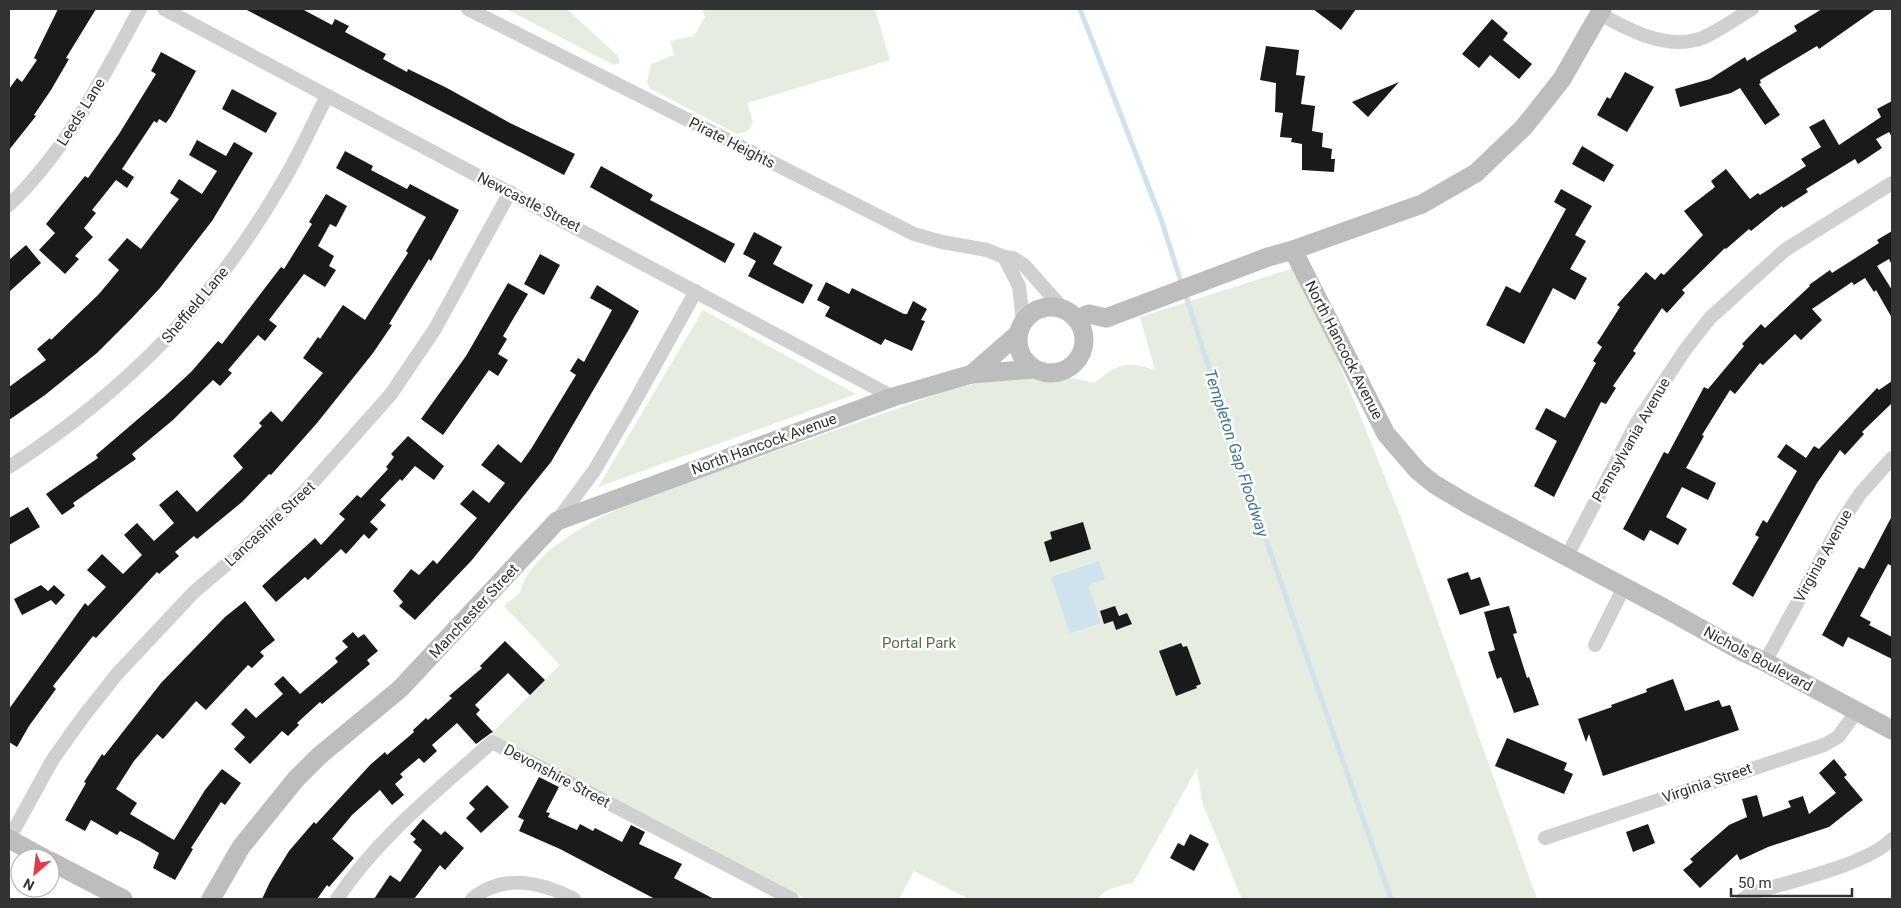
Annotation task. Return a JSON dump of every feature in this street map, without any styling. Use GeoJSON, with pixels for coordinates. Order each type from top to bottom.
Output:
{"type":"FeatureCollection","features":[{"type":"Feature","properties":{"kind":"street","name":"Leeds Lane"},"geometry":{"type":"LineString","coordinates":[[9,205],[47,163],[74,126],[98,87],[140,9]]}},
{"type":"Feature","properties":{"kind":"street","name":"Newcastle Street"},"geometry":{"type":"LineString","coordinates":[[164,9],[420,147],[510,192],[893,396]]}},
{"type":"Feature","properties":{"kind":"street","name":"Pirate Heights"},"geometry":{"type":"LineString","coordinates":[[468,9],[914,234],[942,242],[987,250],[1004,257],[1013,258],[1024,265],[1070,314]]}},
{"type":"Feature","properties":{"kind":"street"},"geometry":{"type":"LineString","coordinates":[[1601,12],[1645,36],[1684,41],[1701,38],[1752,9]]}},
{"type":"Feature","properties":{"kind":"street","name":"North Hancock Avenue"},"geometry":{"type":"LineString","coordinates":[[972,374],[1021,328],[1037,310],[1046,307],[1070,314],[1089,314],[1106,318],[1268,257],[1293,250],[1422,204],[1476,173],[1524,127],[1562,79],[1601,12]]}},
{"type":"Feature","properties":{"kind":"street","name":"Sheffield Lane"},"geometry":{"type":"LineString","coordinates":[[9,467],[80,418],[113,391],[158,349],[191,312],[228,267],[277,192],[327,96]]}},
{"type":"Feature","properties":{"kind":"street","name":"Pennsylvania Avenue"},"geometry":{"type":"LineString","coordinates":[[1567,556],[1636,424],[1685,350],[1710,318],[1785,250],[1892,183]]}},
{"type":"Feature","properties":{"kind":"street","name":"Lancashire Street"},"geometry":{"type":"LineString","coordinates":[[9,839],[54,759],[83,717],[117,674],[194,592],[239,554],[306,490],[391,394],[435,329],[510,192]]}},
{"type":"Feature","properties":{"kind":"street","name":"North Hancock Avenue"},"geometry":{"type":"LineString","coordinates":[[1293,250],[1378,419],[1398,449]]}},
{"type":"Feature","properties":{"kind":"street"},"geometry":{"type":"LineString","coordinates":[[1004,257],[1019,286],[1020,354],[1033,369]]}},
{"type":"Feature","properties":{"kind":"street","name":"Manchester Street"},"geometry":{"type":"LineString","coordinates":[[211,899],[241,848],[296,779],[319,756],[400,689],[557,520],[594,471],[696,291]]}},
{"type":"Feature","properties":{"kind":"street"},"geometry":{"type":"LineString","coordinates":[[1070,314],[1084,335],[1084,344]]}},
{"type":"Feature","properties":{"kind":"street","name":"North Hancock Avenue"},"geometry":{"type":"LineString","coordinates":[[557,520],[893,396],[972,374],[1033,369],[1054,374],[1068,369],[1080,358],[1084,344],[1097,336],[1106,318]]}},
{"type":"Feature","properties":{"kind":"street","name":"Nichols Boulevard"},"geometry":{"type":"LineString","coordinates":[[1398,449],[1434,484],[1469,505],[1892,730]]}},
{"type":"Feature","properties":{"kind":"street","name":"Virginia Avenue"},"geometry":{"type":"LineString","coordinates":[[1765,662],[1842,521],[1860,494],[1892,458]]}},
{"type":"Feature","properties":{"kind":"street"},"geometry":{"type":"LineString","coordinates":[[1595,645],[1624,587]]}},
{"type":"Feature","properties":{"kind":"street","name":"Virginia Street"},"geometry":{"type":"LineString","coordinates":[[1545,838],[1824,745],[1838,738],[1857,711]]}},
{"type":"Feature","properties":{"kind":"street","name":"Devonshire Street"},"geometry":{"type":"LineString","coordinates":[[337,899],[349,882],[402,821],[492,742],[792,899]]}},
{"type":"Feature","properties":{"kind":"street"},"geometry":{"type":"LineString","coordinates":[[9,839],[26,848]]}},
{"type":"Feature","properties":{"kind":"street"},"geometry":{"type":"LineString","coordinates":[[1743,899],[1752,893],[1871,854],[1892,839]]}},
{"type":"Feature","properties":{"kind":"street"},"geometry":{"type":"LineString","coordinates":[[60,866],[123,899]]}},
{"type":"Feature","properties":{"kind":"street"},"geometry":{"type":"LineString","coordinates":[[472,899],[498,885],[518,882],[537,884],[556,890],[574,899]]}},
{"type":"Feature","properties":{"kind":"green space"},"geometry":{"type":"Polygon","coordinates":[[[506,9],[567,9],[618,56],[620,63],[614,65],[506,9]]]}},
{"type":"Feature","properties":{"kind":"green space"},"geometry":{"type":"Polygon","coordinates":[[[702,9],[875,9],[890,60],[747,103],[753,122],[748,131],[737,134],[651,89],[647,83],[651,64],[674,55],[670,41],[694,36],[705,17],[702,9]]]}},
{"type":"Feature","properties":{"kind":"green space","name":"Portal Park"},"geometry":{"type":"Polygon","coordinates":[[[1300,266],[1400,515],[1537,899],[1242,899],[1202,802],[1197,768],[1133,883],[1118,886],[1104,892],[1098,899],[969,899],[914,871],[899,899],[806,899],[491,734],[560,665],[504,606],[520,593],[526,578],[549,551],[582,528],[629,503],[947,391],[985,381],[1033,378],[1045,381],[1073,378],[1094,383],[1116,368],[1128,365],[1155,370],[1140,317],[1300,266]]]}},
{"type":"Feature","properties":{"kind":"green space"},"geometry":{"type":"Polygon","coordinates":[[[703,310],[856,394],[598,487],[703,310]]]}},
{"type":"Feature","properties":{"kind":"water"},"geometry":{"type":"Polygon","coordinates":[[[1099,561],[1105,579],[1088,585],[1101,623],[1070,633],[1051,577],[1099,561]]]}},
{"type":"Feature","properties":{"kind":"building"},"geometry":{"type":"Polygon","coordinates":[[[58,9],[96,9],[66,58],[69,59],[51,90],[34,115],[36,116],[9,150],[9,89],[17,78],[22,82],[37,60],[34,58],[58,9]]]}},
{"type":"Feature","properties":{"kind":"building"},"geometry":{"type":"Polygon","coordinates":[[[245,9],[302,9],[332,25],[335,19],[349,26],[345,32],[386,54],[383,59],[407,72],[408,69],[447,88],[510,123],[575,154],[564,175],[245,9]]]}},
{"type":"Feature","properties":{"kind":"building"},"geometry":{"type":"Polygon","coordinates":[[[1313,9],[1356,9],[1341,30],[1313,9]]]}},
{"type":"Feature","properties":{"kind":"building"},"geometry":{"type":"Polygon","coordinates":[[[1822,9],[1876,9],[1819,49],[1817,46],[1760,80],[1761,83],[1759,84],[1780,115],[1765,125],[1740,88],[1731,93],[1680,107],[1675,89],[1710,79],[1745,57],[1747,61],[1797,31],[1794,26],[1822,9]]]}},
{"type":"Feature","properties":{"kind":"building"},"geometry":{"type":"Polygon","coordinates":[[[1492,19],[1508,33],[1503,40],[1532,64],[1519,79],[1490,55],[1479,68],[1462,54],[1492,19]]]}},
{"type":"Feature","properties":{"kind":"building"},"geometry":{"type":"Polygon","coordinates":[[[1266,46],[1299,50],[1296,75],[1305,76],[1301,104],[1315,106],[1312,131],[1323,133],[1322,147],[1332,149],[1331,159],[1335,159],[1334,172],[1302,170],[1302,144],[1291,142],[1292,138],[1280,137],[1283,113],[1275,112],[1276,83],[1260,80],[1266,46]]]}},
{"type":"Feature","properties":{"kind":"building"},"geometry":{"type":"Polygon","coordinates":[[[161,52],[196,71],[166,123],[159,119],[157,123],[154,121],[122,169],[134,177],[127,188],[116,180],[92,210],[96,213],[84,228],[93,237],[75,256],[79,259],[65,274],[39,250],[55,233],[46,224],[85,176],[88,178],[119,134],[156,74],[151,71],[161,52]]]}},
{"type":"Feature","properties":{"kind":"building"},"geometry":{"type":"Polygon","coordinates":[[[1625,72],[1654,87],[1627,132],[1597,115],[1607,97],[1610,99],[1625,72]]]}},
{"type":"Feature","properties":{"kind":"building"},"geometry":{"type":"Polygon","coordinates":[[[1399,82],[1368,117],[1352,102],[1399,82]]]}},
{"type":"Feature","properties":{"kind":"building"},"geometry":{"type":"Polygon","coordinates":[[[232,89],[277,113],[266,133],[222,109],[232,89]]]}},
{"type":"Feature","properties":{"kind":"building"},"geometry":{"type":"Polygon","coordinates":[[[1892,101],[1892,137],[1889,132],[1876,139],[1882,148],[1858,164],[1855,159],[1806,189],[1808,192],[1783,208],[1782,206],[1751,231],[1749,229],[1725,248],[1682,290],[1685,293],[1667,313],[1662,308],[1633,351],[1636,353],[1613,386],[1616,388],[1606,404],[1601,402],[1554,497],[1534,486],[1557,441],[1535,429],[1546,408],[1565,418],[1596,363],[1593,361],[1602,347],[1597,343],[1620,307],[1617,305],[1646,272],[1655,280],[1661,273],[1664,275],[1703,235],[1684,211],[1715,187],[1711,181],[1726,169],[1750,199],[1758,193],[1760,195],[1806,166],[1801,159],[1821,147],[1809,127],[1824,119],[1839,145],[1881,117],[1877,109],[1892,101]]]}},
{"type":"Feature","properties":{"kind":"building"},"geometry":{"type":"Polygon","coordinates":[[[197,140],[226,156],[234,142],[253,153],[212,221],[160,288],[97,353],[45,395],[9,420],[9,387],[46,360],[37,349],[50,338],[51,340],[99,294],[119,270],[108,260],[127,238],[141,249],[179,199],[170,193],[179,179],[202,194],[217,171],[189,155],[197,140]]]}},
{"type":"Feature","properties":{"kind":"building"},"geometry":{"type":"Polygon","coordinates":[[[1582,146],[1614,165],[1604,182],[1572,164],[1582,146]]]}},
{"type":"Feature","properties":{"kind":"building"},"geometry":{"type":"Polygon","coordinates":[[[345,151],[373,166],[371,170],[407,189],[410,184],[459,210],[441,243],[431,261],[429,259],[389,324],[392,325],[373,353],[317,423],[271,475],[269,474],[242,502],[197,539],[194,536],[175,552],[179,556],[159,574],[157,572],[96,638],[93,636],[53,686],[56,689],[29,726],[17,747],[9,742],[9,709],[85,603],[88,606],[106,587],[87,570],[102,554],[123,574],[142,555],[124,535],[137,523],[154,541],[174,523],[159,505],[177,490],[197,512],[243,468],[233,456],[262,426],[259,423],[271,411],[282,422],[323,373],[303,358],[318,337],[320,339],[343,305],[365,320],[408,253],[406,251],[426,217],[336,168],[345,151]]]}},
{"type":"Feature","properties":{"kind":"building"},"geometry":{"type":"Polygon","coordinates":[[[601,166],[653,195],[650,200],[735,244],[725,263],[590,187],[601,166]]]}},
{"type":"Feature","properties":{"kind":"building"},"geometry":{"type":"Polygon","coordinates":[[[1561,189],[1592,206],[1575,235],[1586,241],[1570,269],[1587,278],[1575,300],[1553,288],[1524,344],[1486,325],[1506,286],[1520,293],[1566,209],[1554,202],[1561,189]]]}},
{"type":"Feature","properties":{"kind":"building"},"geometry":{"type":"Polygon","coordinates":[[[326,194],[347,206],[336,227],[330,224],[318,246],[334,256],[329,266],[336,270],[325,287],[304,274],[269,320],[277,326],[265,341],[258,335],[228,370],[232,373],[220,386],[213,380],[173,420],[132,454],[136,459],[73,503],[75,506],[62,515],[46,494],[98,458],[96,455],[191,372],[218,341],[222,344],[281,267],[284,269],[312,224],[309,222],[326,194]]]}},
{"type":"Feature","properties":{"kind":"building"},"geometry":{"type":"Polygon","coordinates":[[[1892,231],[1892,265],[1889,259],[1877,266],[1892,290],[1892,318],[1876,290],[1874,292],[1865,278],[1854,285],[1852,282],[1812,309],[1822,320],[1801,340],[1795,334],[1763,365],[1760,363],[1735,394],[1730,390],[1702,435],[1704,436],[1686,468],[1716,483],[1708,500],[1682,487],[1666,517],[1687,529],[1678,545],[1650,530],[1644,541],[1623,529],[1664,452],[1668,454],[1704,387],[1708,389],[1744,346],[1742,344],[1761,324],[1765,328],[1809,285],[1830,270],[1832,273],[1879,243],[1877,240],[1892,231]]]}},
{"type":"Feature","properties":{"kind":"building"},"geometry":{"type":"Polygon","coordinates":[[[754,232],[782,247],[773,264],[813,285],[803,304],[748,276],[756,261],[743,254],[754,232]]]}},
{"type":"Feature","properties":{"kind":"building"},"geometry":{"type":"Polygon","coordinates":[[[26,245],[41,263],[9,292],[9,260],[26,245]]]}},
{"type":"Feature","properties":{"kind":"building"},"geometry":{"type":"Polygon","coordinates":[[[540,254],[560,265],[544,295],[524,284],[540,254]]]}},
{"type":"Feature","properties":{"kind":"building"},"geometry":{"type":"Polygon","coordinates":[[[826,282],[849,294],[852,288],[904,314],[907,314],[913,301],[927,309],[921,320],[925,321],[912,351],[885,339],[881,345],[825,316],[830,307],[817,300],[826,282]]]}},
{"type":"Feature","properties":{"kind":"building"},"geometry":{"type":"Polygon","coordinates":[[[508,283],[528,294],[503,336],[507,339],[498,354],[508,360],[498,376],[489,370],[443,435],[421,419],[466,356],[508,283]]]}},
{"type":"Feature","properties":{"kind":"building"},"geometry":{"type":"Polygon","coordinates":[[[597,285],[639,311],[551,462],[472,560],[415,620],[399,606],[403,602],[393,591],[411,569],[419,575],[433,560],[437,564],[477,518],[460,504],[473,490],[489,503],[505,483],[481,465],[498,444],[521,463],[531,449],[576,375],[570,371],[578,358],[584,362],[612,310],[590,298],[597,285]]]}},
{"type":"Feature","properties":{"kind":"building"},"geometry":{"type":"Polygon","coordinates":[[[1892,381],[1892,403],[1862,432],[1864,434],[1845,455],[1840,450],[1817,483],[1753,597],[1732,584],[1759,537],[1755,535],[1763,520],[1767,523],[1797,471],[1777,457],[1786,444],[1806,458],[1814,446],[1819,449],[1877,388],[1879,390],[1892,381]]]}},
{"type":"Feature","properties":{"kind":"building"},"geometry":{"type":"Polygon","coordinates":[[[408,436],[444,466],[434,480],[415,466],[402,481],[400,479],[380,500],[386,505],[370,522],[378,529],[369,539],[364,534],[346,554],[341,549],[308,580],[305,577],[276,602],[262,586],[315,538],[321,545],[345,519],[339,514],[357,495],[361,498],[388,469],[386,467],[394,457],[391,454],[408,436]]]}},
{"type":"Feature","properties":{"kind":"building"},"geometry":{"type":"Polygon","coordinates":[[[28,507],[40,527],[9,545],[9,518],[28,507]]]}},
{"type":"Feature","properties":{"kind":"building"},"geometry":{"type":"Polygon","coordinates":[[[1892,516],[1892,566],[1888,564],[1860,616],[1871,622],[1869,625],[1892,637],[1892,659],[1848,637],[1843,647],[1822,635],[1859,567],[1864,569],[1892,516]]]}},
{"type":"Feature","properties":{"kind":"building"},"geometry":{"type":"Polygon","coordinates":[[[1083,522],[1091,549],[1050,562],[1044,542],[1052,539],[1050,532],[1083,522]]]}},
{"type":"Feature","properties":{"kind":"building"},"geometry":{"type":"Polygon","coordinates":[[[1468,572],[1471,580],[1480,577],[1490,605],[1460,615],[1447,579],[1468,572]]]}},
{"type":"Feature","properties":{"kind":"building"},"geometry":{"type":"Polygon","coordinates":[[[41,585],[48,591],[54,585],[65,595],[56,605],[51,600],[22,615],[14,599],[41,585]]]}},
{"type":"Feature","properties":{"kind":"building"},"geometry":{"type":"Polygon","coordinates":[[[245,601],[275,640],[260,652],[264,656],[252,668],[248,665],[206,710],[196,701],[163,739],[157,734],[134,761],[116,789],[137,803],[130,814],[174,840],[205,790],[222,769],[241,783],[225,805],[221,802],[191,848],[193,849],[175,880],[153,868],[159,853],[141,842],[120,831],[117,835],[91,820],[85,831],[65,820],[86,783],[84,782],[102,754],[104,756],[161,683],[225,617],[245,601]]]}},
{"type":"Feature","properties":{"kind":"building"},"geometry":{"type":"Polygon","coordinates":[[[1115,606],[1119,616],[1127,613],[1132,624],[1116,630],[1113,621],[1104,624],[1100,611],[1115,606]]]}},
{"type":"Feature","properties":{"kind":"building"},"geometry":{"type":"Polygon","coordinates":[[[1509,606],[1517,633],[1513,634],[1527,678],[1529,677],[1539,705],[1514,713],[1501,677],[1497,679],[1488,652],[1495,650],[1484,612],[1509,606]]]}},
{"type":"Feature","properties":{"kind":"building"},"geometry":{"type":"Polygon","coordinates":[[[353,632],[358,638],[364,634],[378,651],[367,660],[370,664],[322,704],[320,702],[297,723],[299,725],[288,736],[282,731],[250,764],[234,749],[245,737],[231,724],[246,708],[256,718],[283,694],[274,684],[283,676],[300,694],[338,662],[335,658],[348,647],[342,641],[353,632]]]}},
{"type":"Feature","properties":{"kind":"building"},"geometry":{"type":"Polygon","coordinates":[[[505,641],[545,680],[530,695],[508,673],[475,705],[480,710],[476,714],[493,732],[476,744],[457,723],[432,745],[437,751],[424,763],[419,758],[400,774],[403,777],[395,784],[404,795],[392,805],[380,790],[352,815],[332,839],[354,858],[329,887],[327,885],[317,899],[262,899],[289,851],[314,822],[316,824],[370,765],[385,752],[387,755],[414,732],[413,730],[426,718],[428,720],[452,698],[449,696],[482,668],[480,666],[505,641]]]}},
{"type":"Feature","properties":{"kind":"building"},"geometry":{"type":"Polygon","coordinates":[[[1181,643],[1183,647],[1187,646],[1201,684],[1196,686],[1197,688],[1176,696],[1159,651],[1181,643]]]}},
{"type":"Feature","properties":{"kind":"building"},"geometry":{"type":"Polygon","coordinates":[[[1673,679],[1685,711],[1719,700],[1722,707],[1730,705],[1739,730],[1603,776],[1589,734],[1586,742],[1578,719],[1612,707],[1611,705],[1647,692],[1646,689],[1673,679]]]}},
{"type":"Feature","properties":{"kind":"building"},"geometry":{"type":"Polygon","coordinates":[[[1507,738],[1567,763],[1564,770],[1573,774],[1564,794],[1495,766],[1507,738]]]}},
{"type":"Feature","properties":{"kind":"building"},"geometry":{"type":"Polygon","coordinates":[[[1834,759],[1847,775],[1844,777],[1863,800],[1829,827],[1768,847],[1740,860],[1737,854],[1700,888],[1683,870],[1693,862],[1690,859],[1729,825],[1747,817],[1742,799],[1757,795],[1763,817],[1791,807],[1788,801],[1803,796],[1809,814],[1836,793],[1819,773],[1834,759]]]}},
{"type":"Feature","properties":{"kind":"building"},"geometry":{"type":"Polygon","coordinates":[[[539,777],[559,787],[546,812],[550,813],[548,817],[577,830],[580,824],[593,831],[595,828],[622,842],[631,825],[645,832],[639,844],[682,864],[674,878],[714,899],[655,899],[560,849],[519,831],[524,820],[518,817],[539,777]]]}},
{"type":"Feature","properties":{"kind":"building"},"geometry":{"type":"Polygon","coordinates":[[[487,785],[509,807],[481,833],[466,818],[475,809],[469,803],[487,785]]]}},
{"type":"Feature","properties":{"kind":"building"},"geometry":{"type":"Polygon","coordinates":[[[423,819],[441,835],[445,831],[464,848],[445,870],[440,865],[414,899],[374,899],[390,875],[400,882],[422,850],[413,842],[416,839],[410,834],[423,819]]]}},
{"type":"Feature","properties":{"kind":"building"},"geometry":{"type":"Polygon","coordinates":[[[1648,824],[1655,843],[1633,852],[1626,832],[1648,824]]]}},
{"type":"Feature","properties":{"kind":"building"},"geometry":{"type":"Polygon","coordinates":[[[1190,834],[1209,844],[1194,871],[1170,858],[1178,843],[1184,846],[1190,834]]]}},
{"type":"Feature","properties":{"kind":"waterway","name":"Templeton Gap Floodway"},"geometry":{"type":"LineString","coordinates":[[1080,9],[1161,219],[1182,285]]}},
{"type":"Feature","properties":{"kind":"waterway","name":"Templeton Gap Floodway"},"geometry":{"type":"LineString","coordinates":[[1185,293],[1240,465],[1391,899]]}}]}
